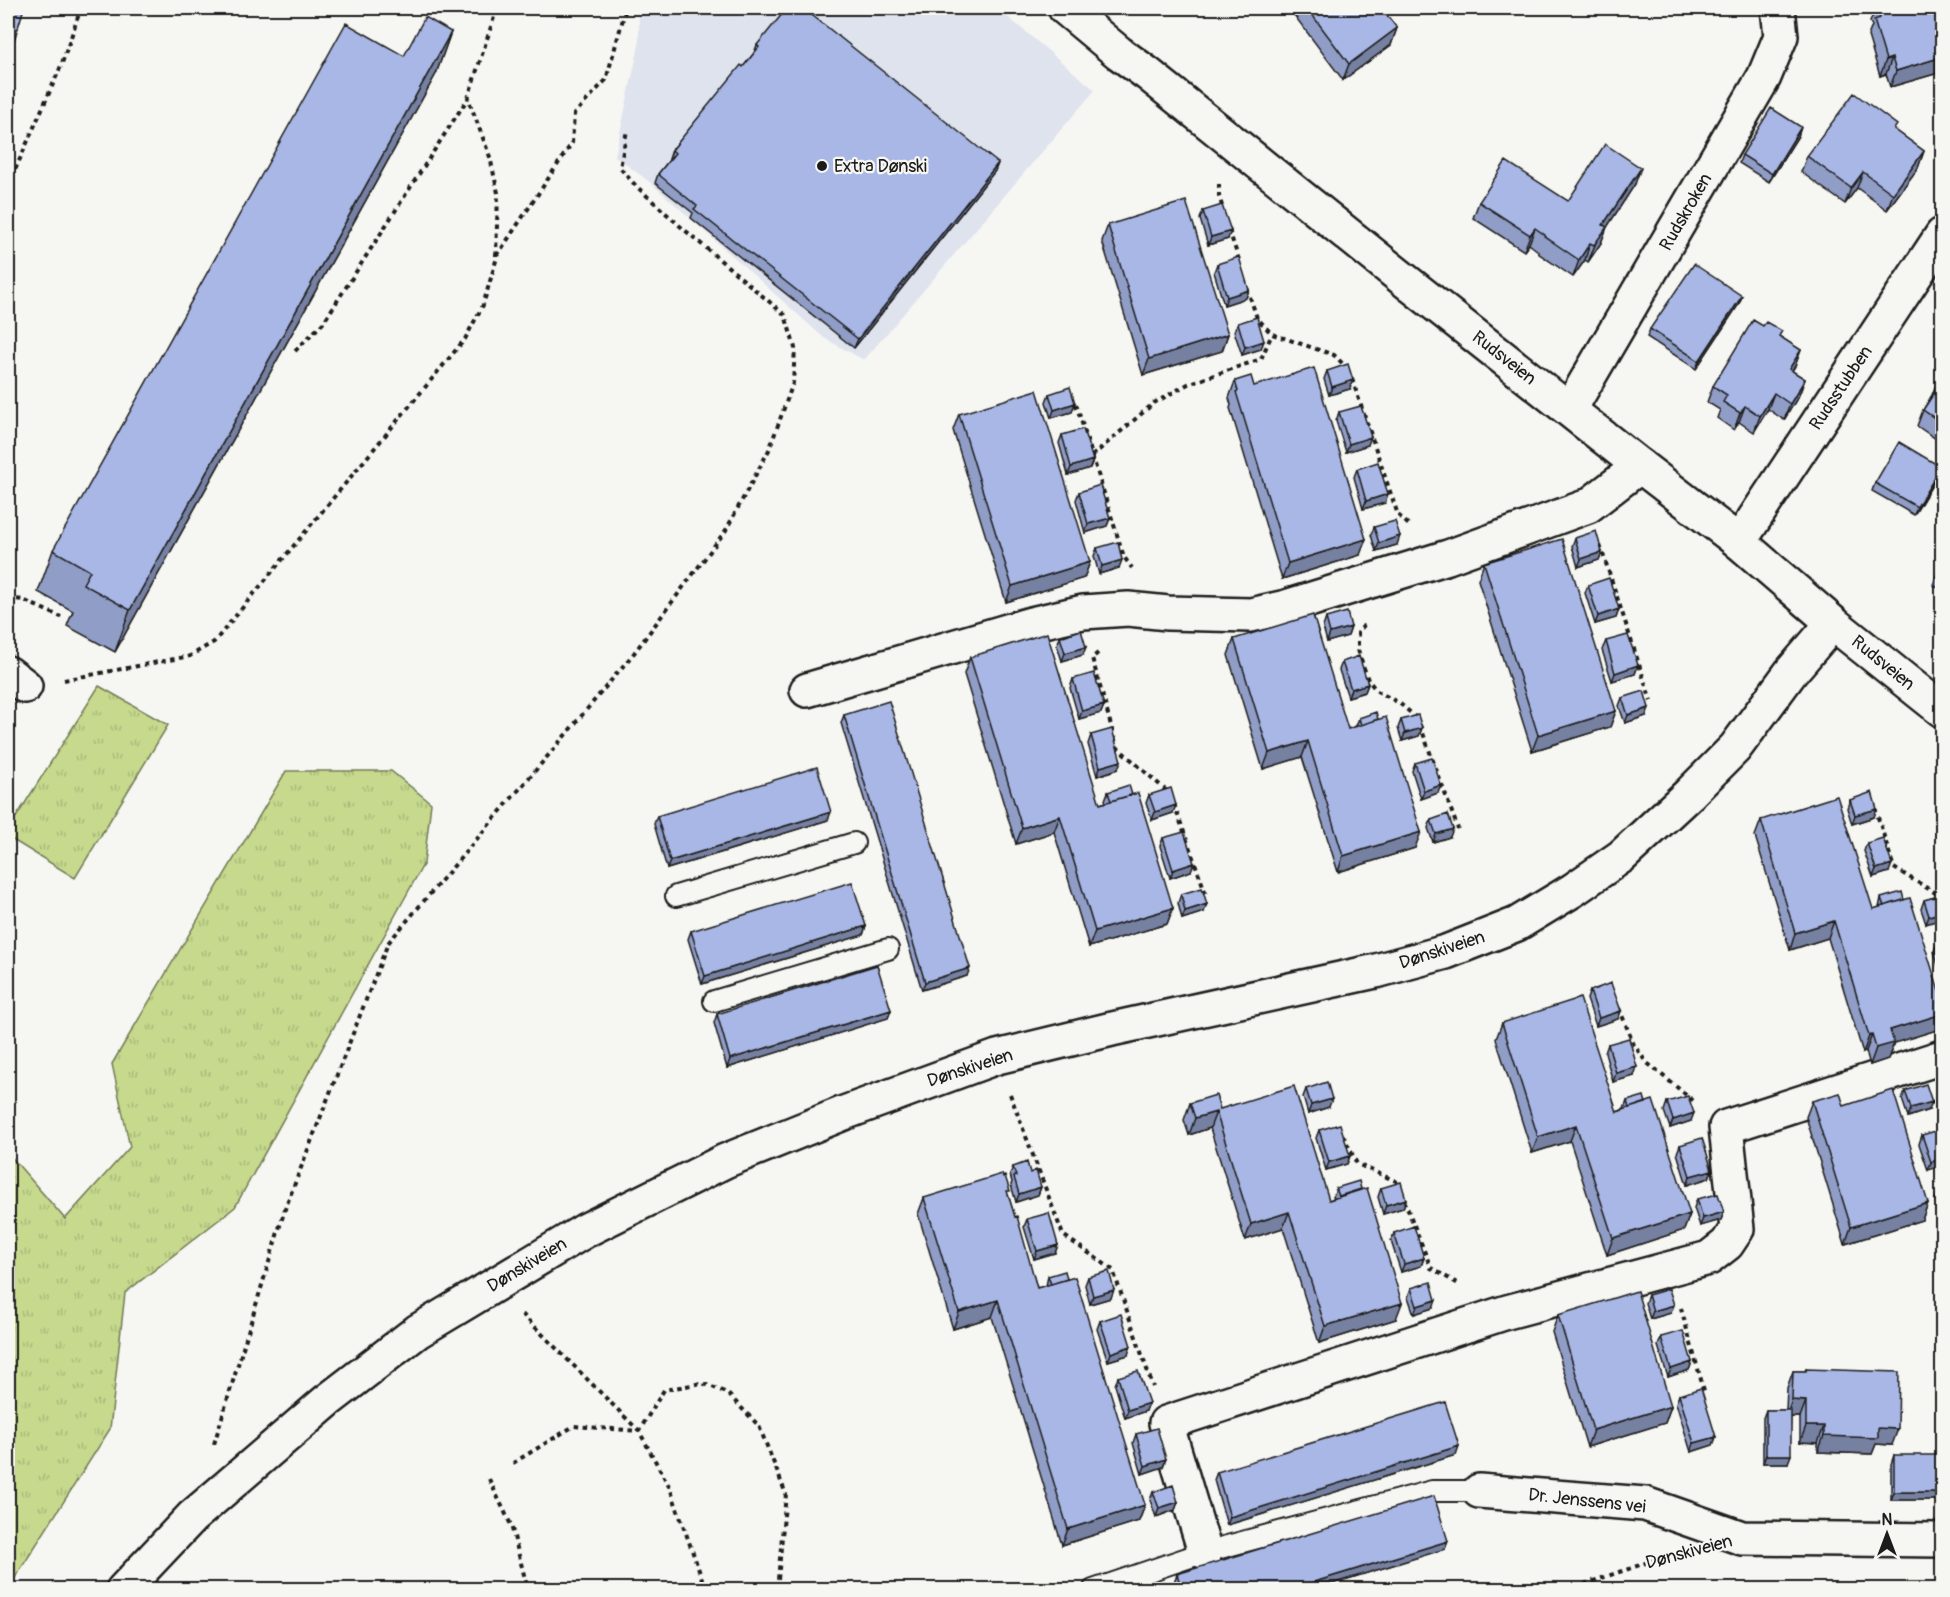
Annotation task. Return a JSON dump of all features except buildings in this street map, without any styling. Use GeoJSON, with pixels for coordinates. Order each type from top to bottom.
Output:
{"type":"FeatureCollection","features":[{"type":"Feature","properties":{"kind":"street","name":"Rudsveien"},"geometry":{"type":"LineString","coordinates":[[1065,8],[1393,271],[1739,542],[1833,623],[1942,710]]}},
{"type":"Feature","properties":{"kind":"street","name":"Rudskroken"},"geometry":{"type":"LineString","coordinates":[[1570,410],[1764,77],[1780,36],[1778,8]]}},
{"type":"Feature","properties":{"kind":"street","name":"Rudsstubben"},"geometry":{"type":"LineString","coordinates":[[1739,542],[1942,235]]}},
{"type":"Feature","properties":{"kind":"street"},"geometry":{"type":"LineString","coordinates":[[807,690],[1031,624],[1083,612],[1128,609],[1168,613],[1251,615],[1286,607],[1448,557],[1587,506],[1640,466]]}},
{"type":"Feature","properties":{"kind":"street","name":"Dønskiveien"},"geometry":{"type":"LineString","coordinates":[[123,1590],[192,1517],[327,1401],[417,1331],[586,1230],[725,1161],[844,1113],[996,1057],[1376,971],[1446,952],[1517,924],[1573,890],[1622,856],[1689,794],[1735,748],[1791,672],[1833,623]]}},
{"type":"Feature","properties":{"kind":"street"},"geometry":{"type":"LineString","coordinates":[[1205,1552],[1166,1423],[1507,1312],[1709,1258],[1727,1244],[1737,1229],[1726,1127],[1942,1057]]}},
{"type":"Feature","properties":{"kind":"street","name":"Dr. Jenssens vei"},"geometry":{"type":"LineString","coordinates":[[1479,1491],[1645,1504],[1742,1538],[1942,1540]]}},
{"type":"Feature","properties":{"kind":"lane"},"geometry":{"type":"LineString","coordinates":[[676,896],[855,843]]}},
{"type":"Feature","properties":{"kind":"lane"},"geometry":{"type":"LineString","coordinates":[[714,1001],[888,949]]}},
{"type":"Feature","properties":{"kind":"lane"},"geometry":{"type":"LineString","coordinates":[[1093,1590],[1205,1552],[1432,1491],[1479,1491]]}},
{"type":"Feature","properties":{"kind":"path"},"geometry":{"type":"LineString","coordinates":[[8,186],[61,66],[81,8]]}},
{"type":"Feature","properties":{"kind":"path"},"geometry":{"type":"LineString","coordinates":[[295,351],[323,323],[468,98],[497,8]]}},
{"type":"Feature","properties":{"kind":"path"},"geometry":{"type":"LineString","coordinates":[[495,260],[572,143],[574,114],[606,80],[626,8]]}},
{"type":"Feature","properties":{"kind":"path"},"geometry":{"type":"LineString","coordinates":[[16,679],[95,675],[190,656],[214,642],[465,339],[483,305],[495,260],[498,193],[490,157],[468,98]]}},
{"type":"Feature","properties":{"kind":"path"},"geometry":{"type":"LineString","coordinates":[[213,1448],[285,1209],[388,943],[626,662],[726,530],[769,450],[793,383],[795,348],[785,315],[680,226],[636,186],[620,168],[627,130]]}},
{"type":"Feature","properties":{"kind":"path"},"geometry":{"type":"LineString","coordinates":[[1226,218],[1219,196],[1219,169],[1230,140]]}},
{"type":"Feature","properties":{"kind":"path"},"geometry":{"type":"LineString","coordinates":[[1229,230],[1240,263]]}},
{"type":"Feature","properties":{"kind":"path"},"geometry":{"type":"LineString","coordinates":[[1246,285],[1257,318],[1272,334],[1334,355],[1349,371],[1398,515],[1448,557]]}},
{"type":"Feature","properties":{"kind":"path"},"geometry":{"type":"LineString","coordinates":[[1092,456],[1154,403],[1188,384],[1262,360],[1272,334]]}},
{"type":"Feature","properties":{"kind":"path"},"geometry":{"type":"LineString","coordinates":[[1076,404],[1124,557],[1168,613]]}},
{"type":"Feature","properties":{"kind":"path"},"geometry":{"type":"LineString","coordinates":[[1587,506],[1651,701]]}},
{"type":"Feature","properties":{"kind":"path"},"geometry":{"type":"LineString","coordinates":[[1387,576],[1386,593],[1374,614],[1358,633],[1358,650],[1368,680],[1377,691],[1399,703],[1417,718],[1458,829]]}},
{"type":"Feature","properties":{"kind":"path"},"geometry":{"type":"LineString","coordinates":[[8,598],[22,600],[62,617]]}},
{"type":"Feature","properties":{"kind":"path"},"geometry":{"type":"LineString","coordinates":[[1128,609],[1121,635],[1092,658],[1095,669],[1117,747],[1171,794],[1206,894]]}},
{"type":"Feature","properties":{"kind":"path"},"geometry":{"type":"LineString","coordinates":[[1874,804],[1894,868],[1942,897]]}},
{"type":"Feature","properties":{"kind":"path"},"geometry":{"type":"LineString","coordinates":[[1617,1003],[1634,1045],[1646,1062],[1726,1127]]}},
{"type":"Feature","properties":{"kind":"path"},"geometry":{"type":"LineString","coordinates":[[996,1057],[1063,1235],[1113,1270],[1166,1423]]}},
{"type":"Feature","properties":{"kind":"path"},"geometry":{"type":"LineString","coordinates":[[1342,1133],[1357,1164],[1396,1181],[1431,1268],[1507,1312]]}},
{"type":"Feature","properties":{"kind":"path"},"geometry":{"type":"LineString","coordinates":[[1670,1268],[1705,1394]]}},
{"type":"Feature","properties":{"kind":"path"},"geometry":{"type":"LineString","coordinates":[[493,1285],[639,1431],[670,1488],[706,1590]]}},
{"type":"Feature","properties":{"kind":"path"},"geometry":{"type":"LineString","coordinates":[[639,1431],[664,1390],[702,1383],[727,1393],[759,1426],[786,1494],[777,1590]]}},
{"type":"Feature","properties":{"kind":"path"},"geometry":{"type":"LineString","coordinates":[[513,1463],[574,1426],[639,1431]]}},
{"type":"Feature","properties":{"kind":"path"},"geometry":{"type":"LineString","coordinates":[[489,1479],[511,1525],[528,1590]]}},
{"type":"Feature","properties":{"kind":"path","name":"Dønskiveien"},"geometry":{"type":"LineString","coordinates":[[1570,1589],[1674,1554]]}},
{"type":"Feature","properties":{"kind":"shaded area"},"geometry":{"type":"Polygon","coordinates":[[[639,8],[997,8],[1095,90],[864,360],[824,338],[651,183],[615,156],[639,45],[639,8]]]}},
{"type":"Feature","properties":{"kind":"green space"},"geometry":{"type":"Polygon","coordinates":[[[99,686],[168,725],[75,878],[8,837],[8,830],[99,686]]]}},
{"type":"Feature","properties":{"kind":"green space"},"geometry":{"type":"Polygon","coordinates":[[[286,771],[391,771],[431,803],[424,863],[235,1207],[125,1293],[110,1429],[8,1589],[8,1153],[65,1219],[130,1147],[112,1064],[286,771]]]}},
{"type":"Feature","properties":{"kind":"place","name":"Extra Dønski"},"geometry":{"type":"Point","coordinates":[822,166]}}]}
